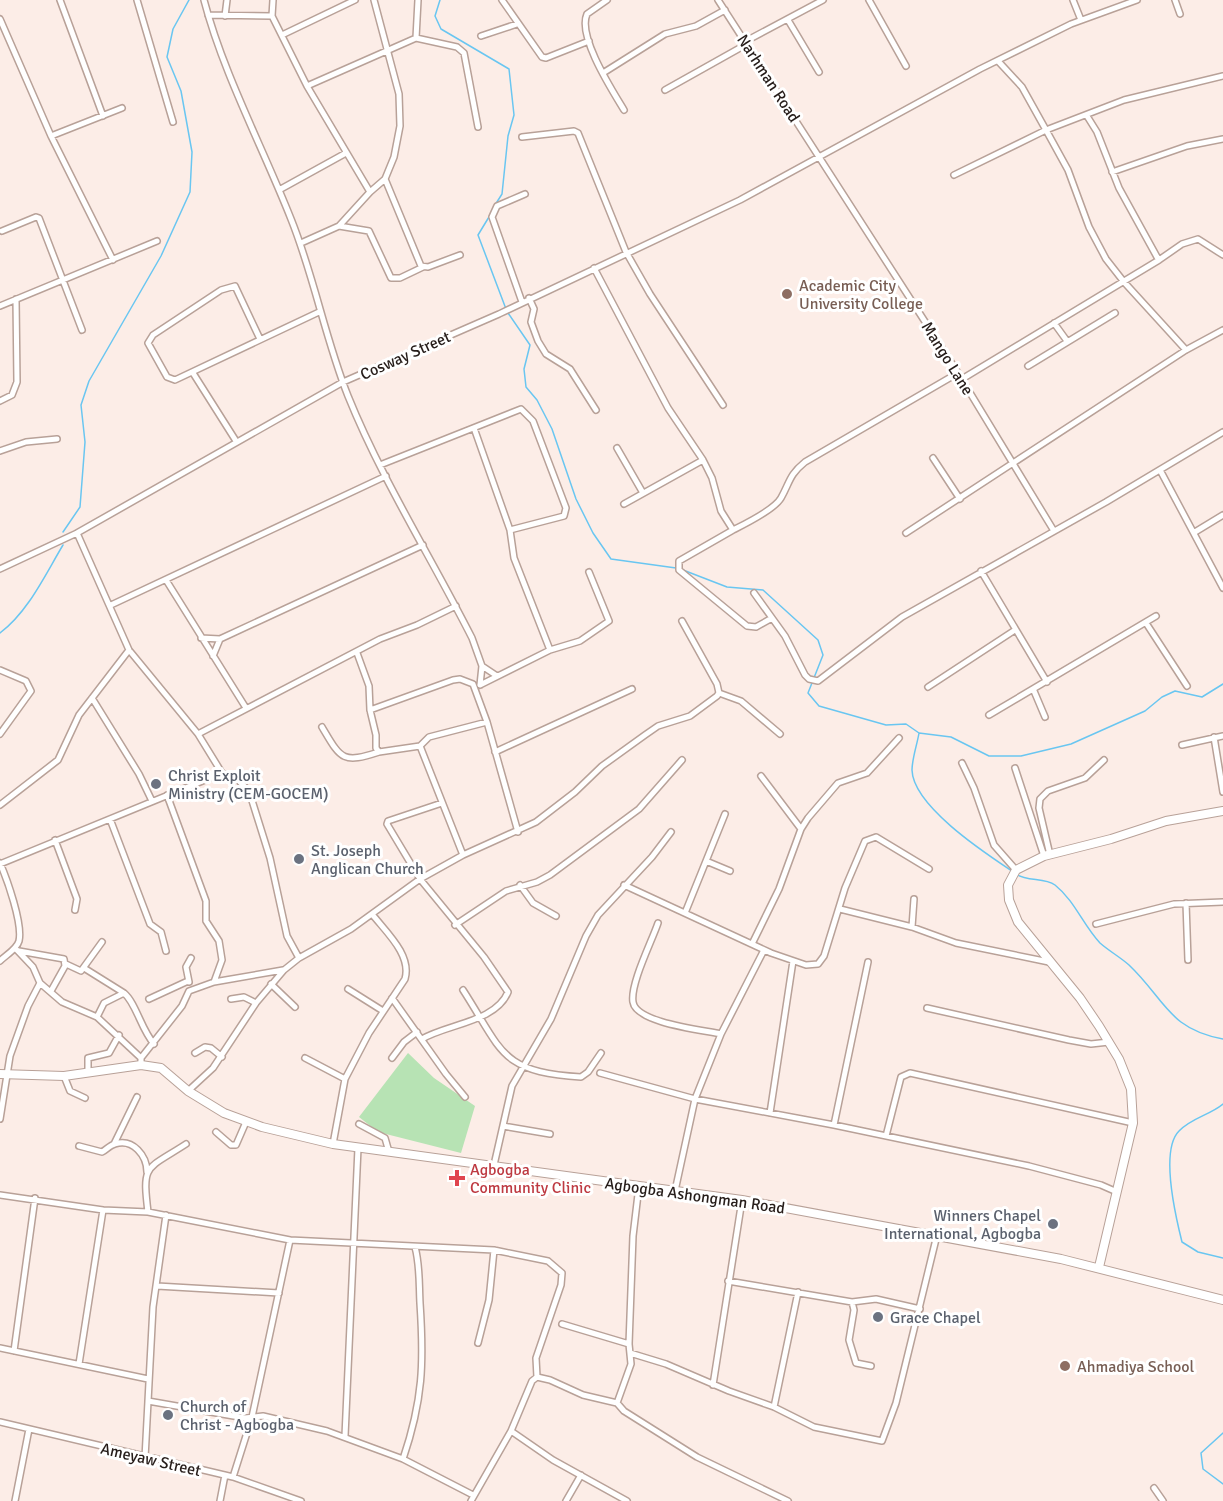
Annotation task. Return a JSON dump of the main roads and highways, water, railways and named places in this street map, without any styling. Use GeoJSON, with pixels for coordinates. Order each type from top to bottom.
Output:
{"type":"FeatureCollection","features":[{"type":"Feature","properties":{"kind":"waterway"},"geometry":{"type":"LineString","coordinates":[[63,532],[80,507],[85,442],[81,405],[89,381],[161,256],[190,192],[192,152],[181,91],[167,57],[173,29],[189,0]]}},
{"type":"Feature","properties":{"kind":"waterway"},"geometry":{"type":"LineString","coordinates":[[440,0],[435,16],[441,29],[509,69],[514,115],[508,136],[502,194],[495,205]]}},
{"type":"Feature","properties":{"kind":"waterway"},"geometry":{"type":"LineString","coordinates":[[492,212],[478,235],[506,309]]}},
{"type":"Feature","properties":{"kind":"waterway"},"geometry":{"type":"LineString","coordinates":[[508,313],[530,345],[524,369],[526,387],[537,400],[552,429],[576,499],[593,533],[611,559],[676,568]]}},
{"type":"Feature","properties":{"kind":"waterway"},"geometry":{"type":"LineString","coordinates":[[0,633],[27,604],[63,545]]}},
{"type":"Feature","properties":{"kind":"waterway"},"geometry":{"type":"LineString","coordinates":[[683,570],[727,587],[763,590],[818,640],[823,655],[808,693],[819,706],[886,725],[906,724],[919,733],[912,770],[915,784],[924,798],[952,827],[1012,871]]}},
{"type":"Feature","properties":{"kind":"waterway"},"geometry":{"type":"LineString","coordinates":[[919,733],[951,737],[989,756],[1021,756],[1071,744],[1145,711],[1162,697],[1175,691],[1202,697],[1223,684]]}},
{"type":"Feature","properties":{"kind":"waterway"},"geometry":{"type":"LineString","coordinates":[[1016,874],[1055,885],[1068,898],[1100,943],[1129,965],[1169,1011],[1190,1028],[1223,1039]]}},
{"type":"Feature","properties":{"kind":"waterway"},"geometry":{"type":"LineString","coordinates":[[1223,1104],[1179,1131],[1173,1140],[1170,1168],[1173,1201],[1182,1242],[1198,1252],[1223,1258]]}},
{"type":"Feature","properties":{"kind":"waterway"},"geometry":{"type":"LineString","coordinates":[[1223,1433],[1201,1453],[1203,1469],[1223,1484]]}},
{"type":"Feature","properties":{"kind":"place","name":"Academic City University College"},"geometry":{"type":"Point","coordinates":[787,294]}},
{"type":"Feature","properties":{"kind":"place","name":"Christ Exploit Ministry (CEM-GOCEM)"},"geometry":{"type":"Point","coordinates":[156,784]}},
{"type":"Feature","properties":{"kind":"place","name":"St. Joseph Anglican Church"},"geometry":{"type":"Point","coordinates":[299,859]}},
{"type":"Feature","properties":{"kind":"place","name":"Agbogba Community Clinic"},"geometry":{"type":"Point","coordinates":[457,1178]}},
{"type":"Feature","properties":{"kind":"place","name":"Winners Chapel International, Agbogba"},"geometry":{"type":"Point","coordinates":[1053,1224]}},
{"type":"Feature","properties":{"kind":"place","name":"Grace Chapel"},"geometry":{"type":"Point","coordinates":[878,1317]}},
{"type":"Feature","properties":{"kind":"place","name":"Ahmadiya School"},"geometry":{"type":"Point","coordinates":[1065,1366]}},
{"type":"Feature","properties":{"kind":"place","name":"Church of Christ - Agbogba"},"geometry":{"type":"Point","coordinates":[168,1415]}}]}
